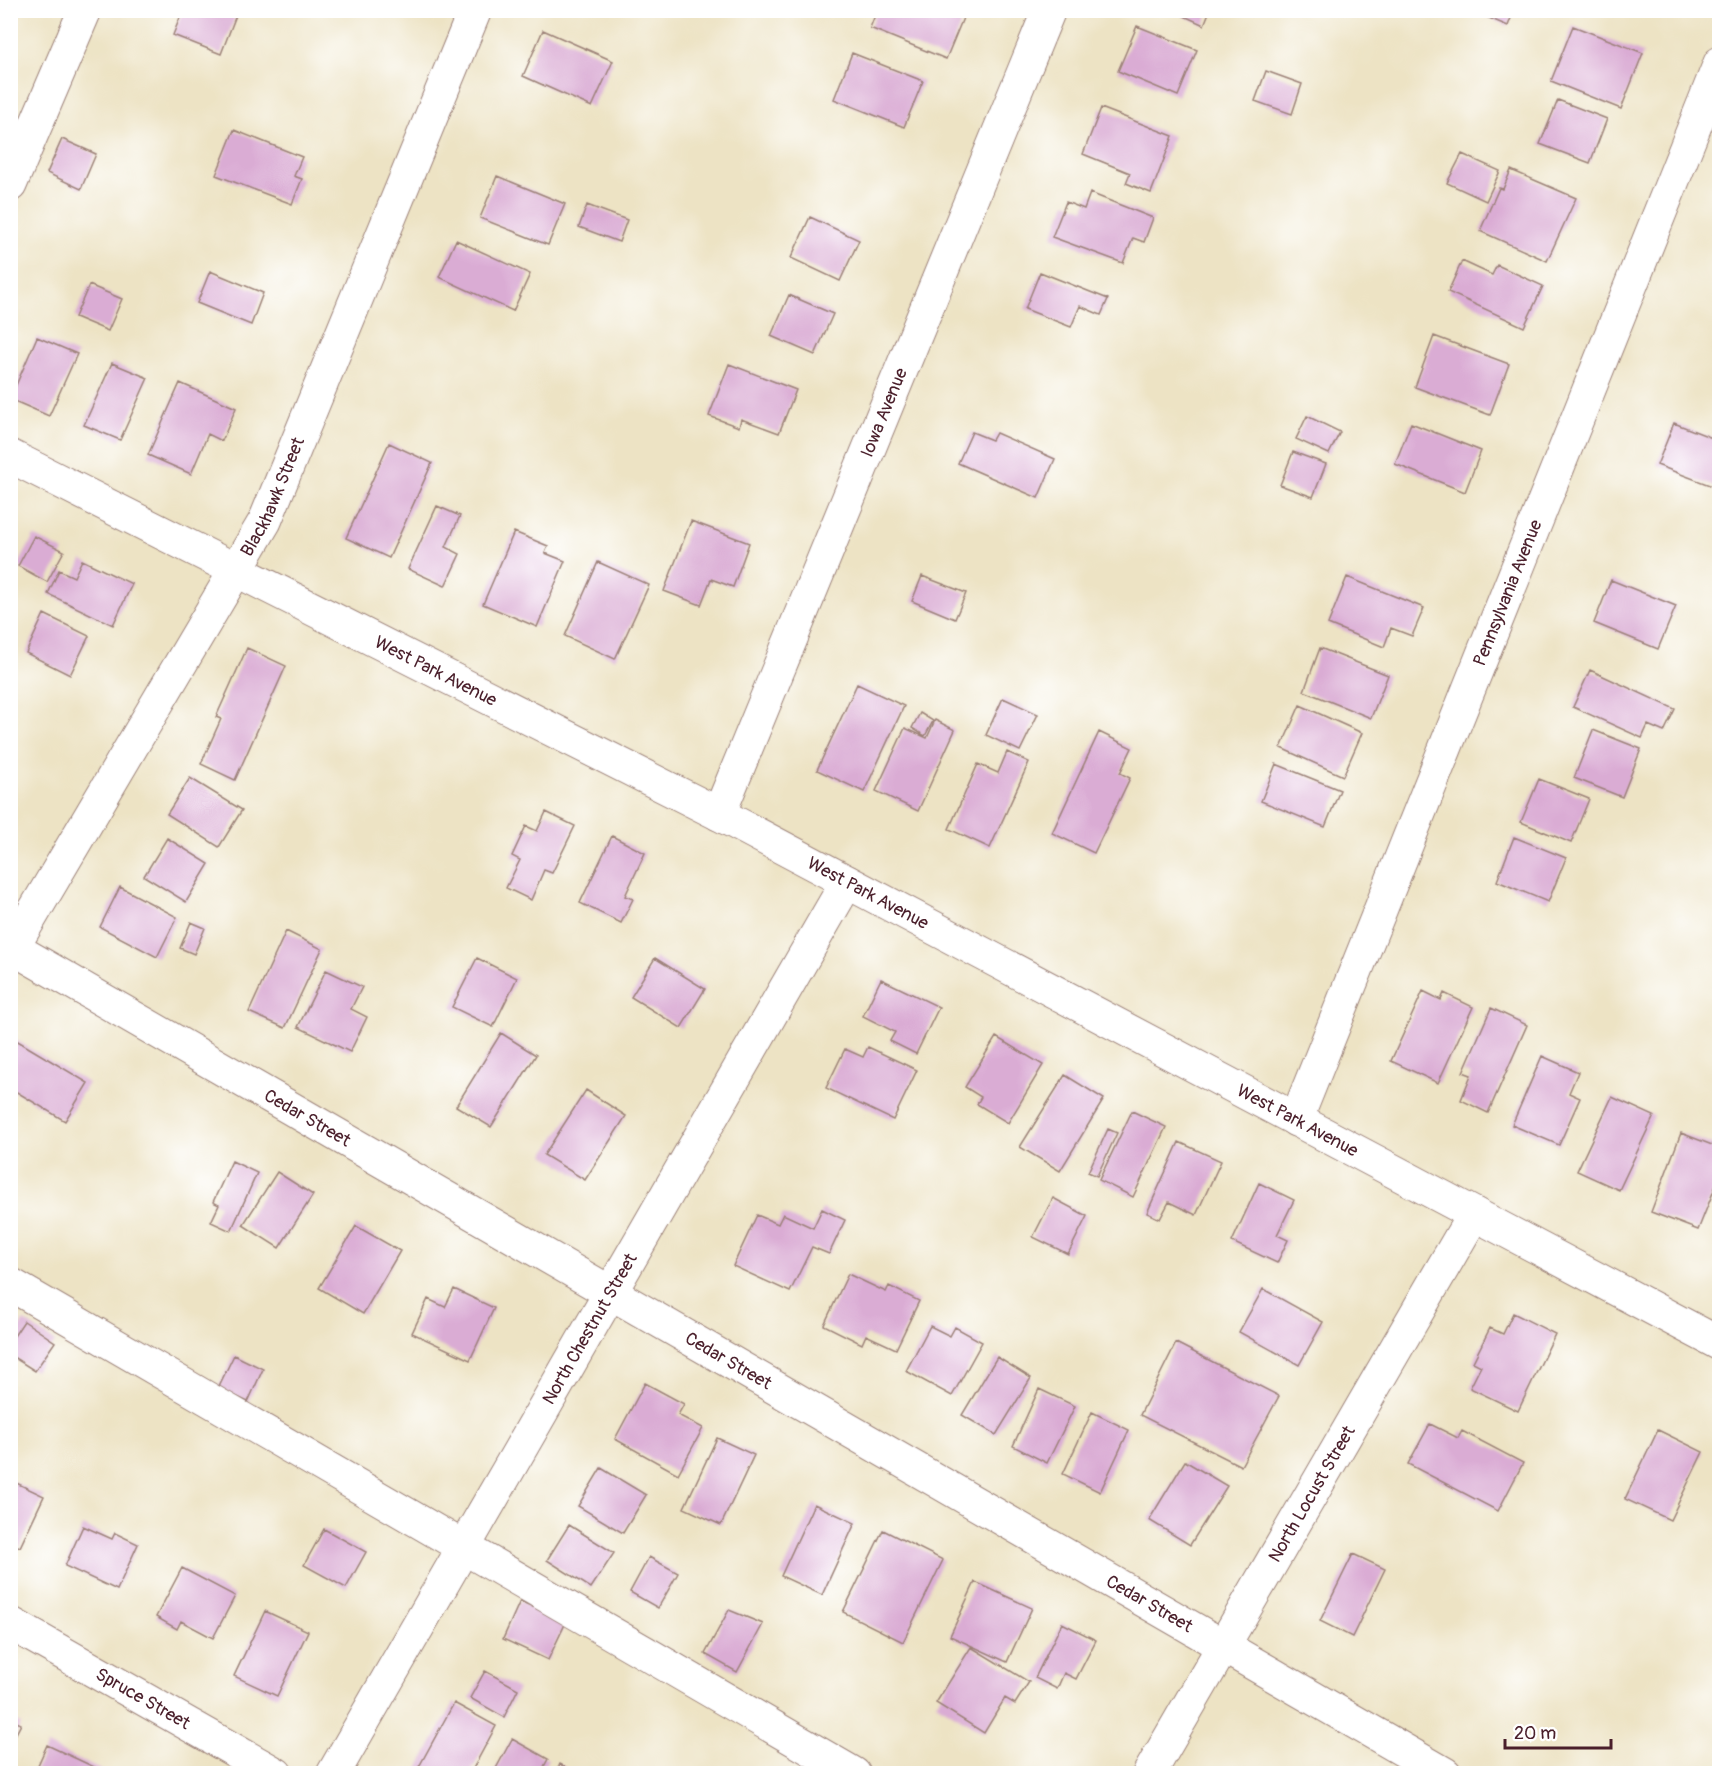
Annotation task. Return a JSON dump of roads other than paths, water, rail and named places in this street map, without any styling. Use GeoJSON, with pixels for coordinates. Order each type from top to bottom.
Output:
{"type":"FeatureCollection","features":[{"type":"Feature","properties":{"kind":"street"},"geometry":{"type":"LineString","coordinates":[[10,185],[85,10]]}},
{"type":"Feature","properties":{"kind":"street","name":"Blackhawk Street"},"geometry":{"type":"LineString","coordinates":[[12,950],[266,521],[475,10]]}},
{"type":"Feature","properties":{"kind":"street","name":"Iowa Avenue"},"geometry":{"type":"LineString","coordinates":[[719,814],[1048,10]]}},
{"type":"Feature","properties":{"kind":"street","name":"Pennsylvania Avenue"},"geometry":{"type":"LineString","coordinates":[[1296,1120],[1719,63]]}},
{"type":"Feature","properties":{"kind":"street","name":"West Park Avenue"},"geometry":{"type":"LineString","coordinates":[[10,456],[719,814],[1719,1344]]}},
{"type":"Feature","properties":{"kind":"street","name":"North Chestnut Street"},"geometry":{"type":"LineString","coordinates":[[333,1773],[847,882]]}},
{"type":"Feature","properties":{"kind":"street","name":"Cedar Street"},"geometry":{"type":"LineString","coordinates":[[12,950],[1445,1773]]}},
{"type":"Feature","properties":{"kind":"street","name":"North Locust Street"},"geometry":{"type":"LineString","coordinates":[[1149,1773],[1474,1214]]}},
{"type":"Feature","properties":{"kind":"street"},"geometry":{"type":"LineString","coordinates":[[10,1284],[854,1773]]}},
{"type":"Feature","properties":{"kind":"street","name":"Spruce Street"},"geometry":{"type":"LineString","coordinates":[[10,1623],[276,1773]]}}]}
